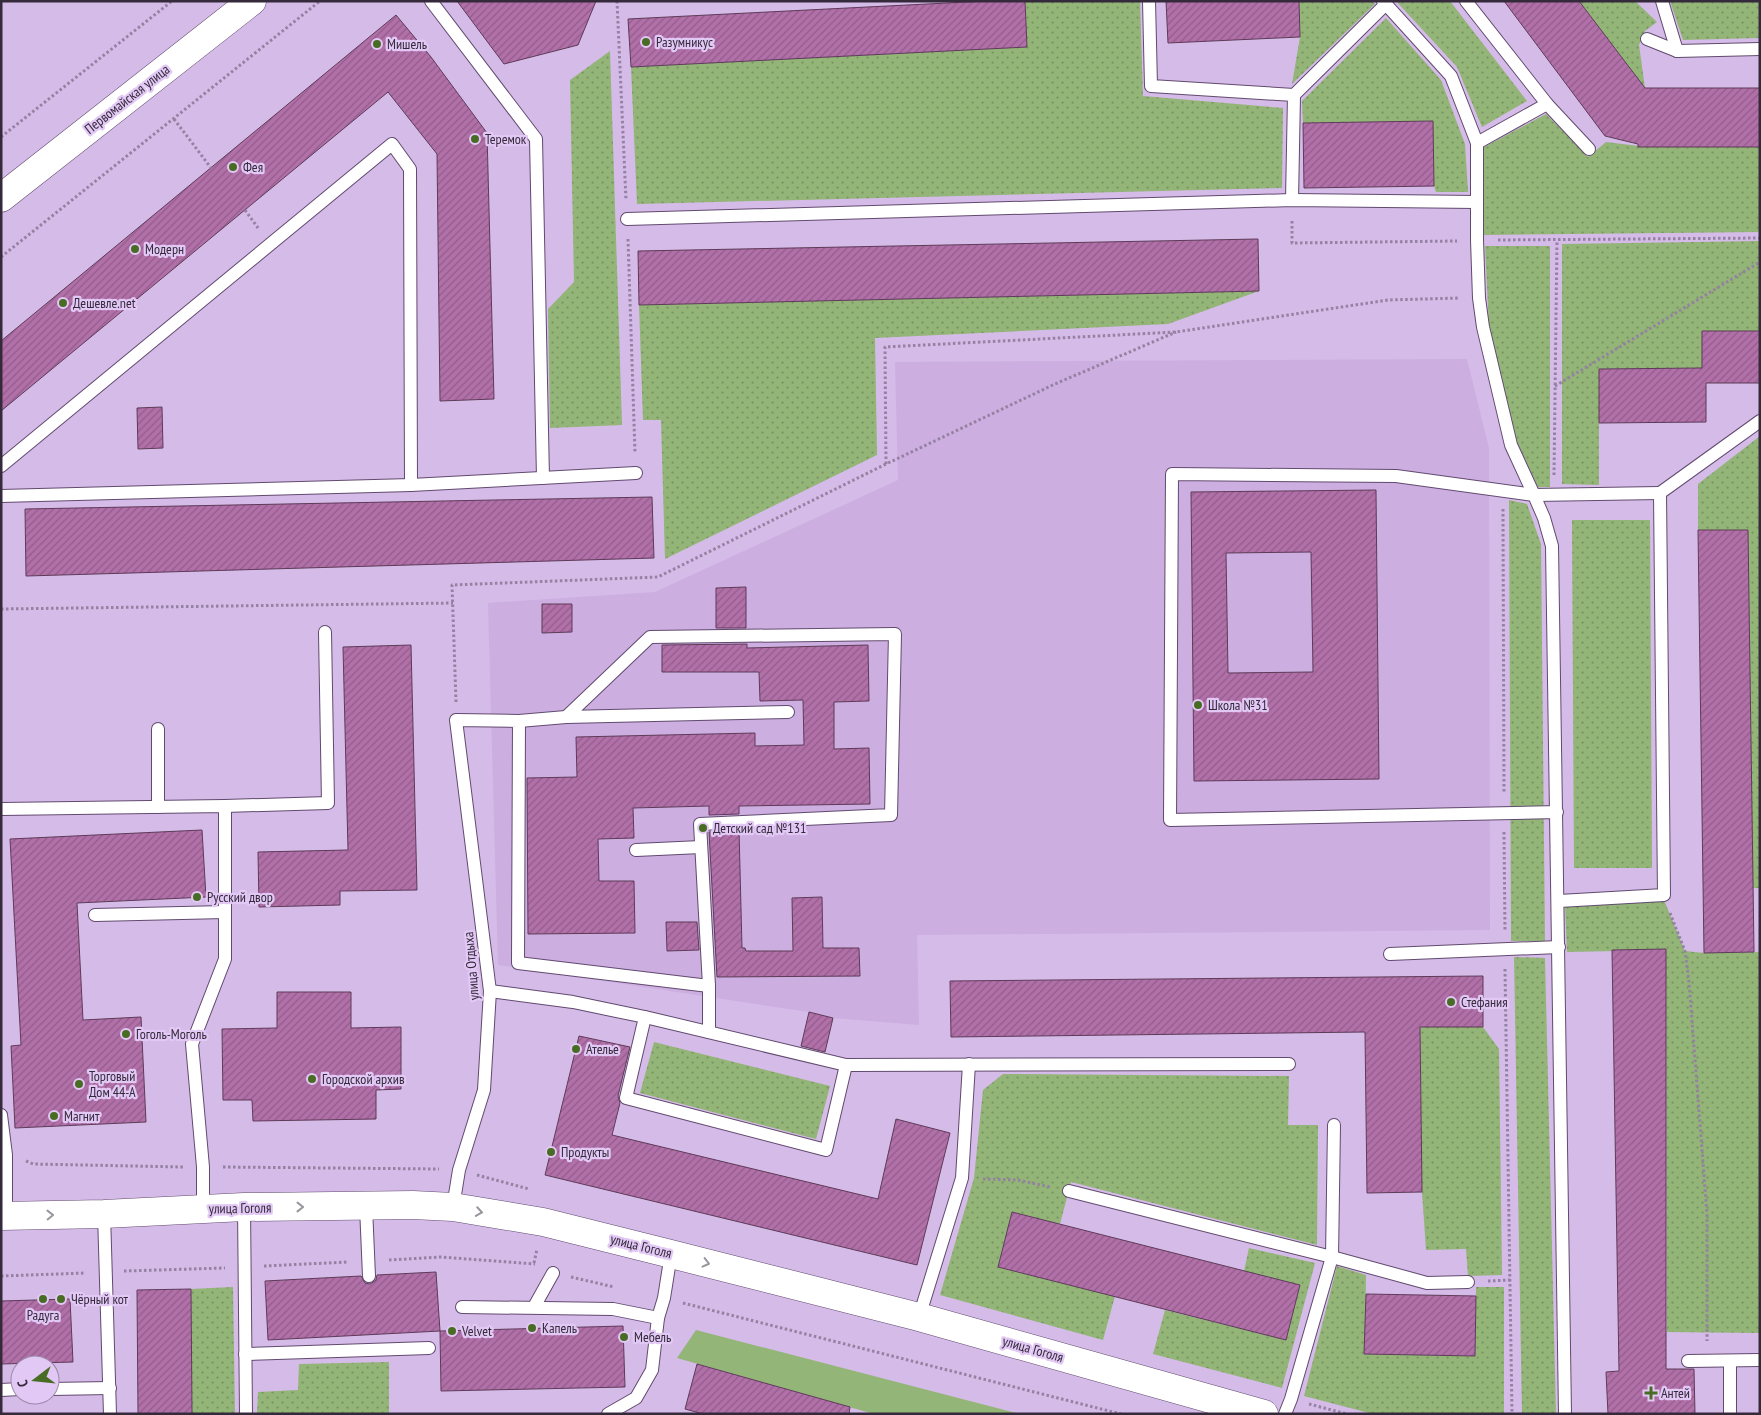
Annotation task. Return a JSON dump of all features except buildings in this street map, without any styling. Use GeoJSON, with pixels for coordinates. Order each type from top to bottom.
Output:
{"type":"FeatureCollection","features":[{"type":"Feature","properties":{"kind":"street","name":"Первомайская улица"},"geometry":{"type":"LineString","coordinates":[[1,198],[252,1]]}},
{"type":"Feature","properties":{"kind":"street","name":"улица Гоголя"},"geometry":{"type":"LineString","coordinates":[[4,1216],[104,1214],[244,1207],[413,1205],[453,1207],[543,1222],[919,1317],[1264,1414]]}},
{"type":"Feature","properties":{"kind":"lane"},"geometry":{"type":"LineString","coordinates":[[431,1],[536,139],[543,478]]}},
{"type":"Feature","properties":{"kind":"lane"},"geometry":{"type":"LineString","coordinates":[[1149,1],[1151,86],[1294,95]]}},
{"type":"Feature","properties":{"kind":"lane"},"geometry":{"type":"LineString","coordinates":[[1466,1],[1547,104],[1589,149]]}},
{"type":"Feature","properties":{"kind":"lane"},"geometry":{"type":"LineString","coordinates":[[1662,1],[1677,52]]}},
{"type":"Feature","properties":{"kind":"lane"},"geometry":{"type":"LineString","coordinates":[[1292,200],[1294,95],[1384,3],[1451,76],[1477,143],[1477,240],[1479,298],[1483,327],[1511,445],[1544,518],[1552,546],[1560,947],[1565,1414]]}},
{"type":"Feature","properties":{"kind":"lane"},"geometry":{"type":"LineString","coordinates":[[1647,39],[1677,52],[1760,49]]}},
{"type":"Feature","properties":{"kind":"lane"},"geometry":{"type":"LineString","coordinates":[[1477,143],[1547,104]]}},
{"type":"Feature","properties":{"kind":"lane"},"geometry":{"type":"LineString","coordinates":[[1,466],[392,144],[410,169],[410,485]]}},
{"type":"Feature","properties":{"kind":"lane"},"geometry":{"type":"LineString","coordinates":[[627,219],[1292,200],[1477,202]]}},
{"type":"Feature","properties":{"kind":"lane"},"geometry":{"type":"LineString","coordinates":[[1557,812],[1170,820],[1172,474],[1396,476],[1534,495],[1660,493],[1760,421]]}},
{"type":"Feature","properties":{"kind":"lane"},"geometry":{"type":"LineString","coordinates":[[1,496],[410,485],[636,473]]}},
{"type":"Feature","properties":{"kind":"lane"},"geometry":{"type":"LineString","coordinates":[[1559,901],[1664,895],[1660,493]]}},
{"type":"Feature","properties":{"kind":"lane"},"geometry":{"type":"LineString","coordinates":[[1,809],[328,803],[326,632]]}},
{"type":"Feature","properties":{"kind":"lane"},"geometry":{"type":"LineString","coordinates":[[566,717],[650,637],[895,634],[891,815],[700,824],[709,986],[709,1032]]}},
{"type":"Feature","properties":{"kind":"lane"},"geometry":{"type":"LineString","coordinates":[[456,720],[519,721],[566,717],[788,712]]}},
{"type":"Feature","properties":{"kind":"lane","name":"улица Отдыха"},"geometry":{"type":"LineString","coordinates":[[453,1207],[459,1170],[484,1090],[490,991],[456,720]]}},
{"type":"Feature","properties":{"kind":"lane"},"geometry":{"type":"LineString","coordinates":[[519,721],[518,963],[709,986]]}},
{"type":"Feature","properties":{"kind":"lane"},"geometry":{"type":"LineString","coordinates":[[158,729],[158,806]]}},
{"type":"Feature","properties":{"kind":"lane"},"geometry":{"type":"LineString","coordinates":[[203,1208],[204,1167],[192,1044],[225,958],[225,806]]}},
{"type":"Feature","properties":{"kind":"lane"},"geometry":{"type":"LineString","coordinates":[[636,850],[702,847]]}},
{"type":"Feature","properties":{"kind":"lane"},"geometry":{"type":"LineString","coordinates":[[95,915],[225,912]]}},
{"type":"Feature","properties":{"kind":"lane"},"geometry":{"type":"LineString","coordinates":[[1390,954],[1560,947]]}},
{"type":"Feature","properties":{"kind":"lane"},"geometry":{"type":"LineString","coordinates":[[490,991],[573,1002],[645,1017],[846,1065],[1289,1064]]}},
{"type":"Feature","properties":{"kind":"lane"},"geometry":{"type":"LineString","coordinates":[[645,1017],[626,1098],[826,1150],[846,1065]]}},
{"type":"Feature","properties":{"kind":"lane"},"geometry":{"type":"LineString","coordinates":[[919,1317],[962,1178],[969,1064]]}},
{"type":"Feature","properties":{"kind":"lane"},"geometry":{"type":"LineString","coordinates":[[1,1115],[6,1154],[4,1216]]}},
{"type":"Feature","properties":{"kind":"lane"},"geometry":{"type":"LineString","coordinates":[[1285,1414],[1332,1257],[1334,1125]]}},
{"type":"Feature","properties":{"kind":"lane"},"geometry":{"type":"LineString","coordinates":[[1069,1192],[1332,1257],[1427,1283],[1468,1282]]}},
{"type":"Feature","properties":{"kind":"lane"},"geometry":{"type":"LineString","coordinates":[[244,1207],[246,1414]]}},
{"type":"Feature","properties":{"kind":"lane"},"geometry":{"type":"LineString","coordinates":[[366,1207],[369,1276]]}},
{"type":"Feature","properties":{"kind":"lane"},"geometry":{"type":"LineString","coordinates":[[104,1214],[110,1414]]}},
{"type":"Feature","properties":{"kind":"lane"},"geometry":{"type":"LineString","coordinates":[[608,1414],[636,1398],[652,1370],[658,1318],[664,1298],[671,1254]]}},
{"type":"Feature","properties":{"kind":"lane"},"geometry":{"type":"LineString","coordinates":[[534,1307],[552,1273]]}},
{"type":"Feature","properties":{"kind":"lane"},"geometry":{"type":"LineString","coordinates":[[462,1307],[613,1309],[658,1318]]}},
{"type":"Feature","properties":{"kind":"lane"},"geometry":{"type":"LineString","coordinates":[[245,1354],[429,1348]]}},
{"type":"Feature","properties":{"kind":"lane"},"geometry":{"type":"LineString","coordinates":[[1688,1361],[1760,1360]]}},
{"type":"Feature","properties":{"kind":"lane"},"geometry":{"type":"LineString","coordinates":[[1730,1361],[1730,1414]]}},
{"type":"Feature","properties":{"kind":"lane"},"geometry":{"type":"LineString","coordinates":[[60,1389],[110,1388]]}},
{"type":"Feature","properties":{"kind":"path"},"geometry":{"type":"LineString","coordinates":[[1,137],[172,1]]}},
{"type":"Feature","properties":{"kind":"path"},"geometry":{"type":"LineString","coordinates":[[1,257],[320,1]]}},
{"type":"Feature","properties":{"kind":"path"},"geometry":{"type":"LineString","coordinates":[[617,1],[636,473]]}},
{"type":"Feature","properties":{"kind":"path"},"geometry":{"type":"LineString","coordinates":[[174,119],[211,168]]}},
{"type":"Feature","properties":{"kind":"path"},"geometry":{"type":"LineString","coordinates":[[1292,200],[1292,242],[1760,238]]}},
{"type":"Feature","properties":{"kind":"path"},"geometry":{"type":"LineString","coordinates":[[1554,495],[1557,240]]}},
{"type":"Feature","properties":{"kind":"path"},"geometry":{"type":"LineString","coordinates":[[1555,386],[1760,262]]}},
{"type":"Feature","properties":{"kind":"path"},"geometry":{"type":"LineString","coordinates":[[886,464],[885,347],[1176,332],[1388,300],[1479,298]]}},
{"type":"Feature","properties":{"kind":"path"},"geometry":{"type":"LineString","coordinates":[[456,720],[452,586],[658,577],[886,464],[1055,384],[1176,332]]}},
{"type":"Feature","properties":{"kind":"path"},"geometry":{"type":"LineString","coordinates":[[1,609],[453,603]]}},
{"type":"Feature","properties":{"kind":"path"},"geometry":{"type":"LineString","coordinates":[[1664,895],[1684,951],[1689,982],[1707,1214],[1707,1361]]}},
{"type":"Feature","properties":{"kind":"path"},"geometry":{"type":"LineString","coordinates":[[6,1154],[32,1164],[204,1167]]}},
{"type":"Feature","properties":{"kind":"path"},"geometry":{"type":"LineString","coordinates":[[962,1178],[1018,1180],[1069,1192]]}},
{"type":"Feature","properties":{"kind":"shaded area","name":"Школа №31"},"geometry":{"type":"Polygon","coordinates":[[[1467,359],[1489,448],[1490,930],[917,935],[919,1025],[833,1018],[809,1012],[498,965],[488,603],[655,592],[898,480],[895,362],[1467,359]]]}},
{"type":"Feature","properties":{"kind":"green space"},"geometry":{"type":"Polygon","coordinates":[[[1025,1],[1140,1],[1143,96],[1283,108],[1282,188],[637,204],[631,67],[1027,47],[1025,1]]]}},
{"type":"Feature","properties":{"kind":"green space"},"geometry":{"type":"Polygon","coordinates":[[[1299,1],[1372,1],[1375,4],[1292,84],[1300,37],[1299,1]]]}},
{"type":"Feature","properties":{"kind":"green space"},"geometry":{"type":"Polygon","coordinates":[[[1396,1],[1450,1],[1527,101],[1482,127],[1457,67],[1396,1]]]}},
{"type":"Feature","properties":{"kind":"green space"},"geometry":{"type":"Polygon","coordinates":[[[1579,1],[1635,1],[1657,22],[1645,31],[1639,45],[1645,88],[1579,1]]]}},
{"type":"Feature","properties":{"kind":"green space"},"geometry":{"type":"Polygon","coordinates":[[[1670,1],[1760,1],[1760,38],[1683,40],[1670,1]]]}},
{"type":"Feature","properties":{"kind":"green space"},"geometry":{"type":"Polygon","coordinates":[[[1386,18],[1441,80],[1465,144],[1468,192],[1436,192],[1434,186],[1432,121],[1303,123],[1302,101],[1386,18]]]}},
{"type":"Feature","properties":{"kind":"green space"},"geometry":{"type":"Polygon","coordinates":[[[610,51],[622,425],[550,428],[548,309],[574,282],[570,80],[610,51]]]}},
{"type":"Feature","properties":{"kind":"green space"},"geometry":{"type":"Polygon","coordinates":[[[1546,114],[1588,157],[1606,142],[1647,147],[1760,147],[1760,232],[1484,235],[1484,147],[1546,114]]]}},
{"type":"Feature","properties":{"kind":"green space"},"geometry":{"type":"Polygon","coordinates":[[[1760,241],[1760,331],[1702,331],[1702,368],[1599,369],[1599,485],[1562,484],[1562,244],[1760,241]]]}},
{"type":"Feature","properties":{"kind":"green space"},"geometry":{"type":"Polygon","coordinates":[[[1485,246],[1550,246],[1550,487],[1538,487],[1517,442],[1489,326],[1485,246]]]}},
{"type":"Feature","properties":{"kind":"green space"},"geometry":{"type":"Polygon","coordinates":[[[1259,291],[1168,324],[875,338],[877,455],[665,559],[661,420],[643,420],[639,305],[1259,291]]]}},
{"type":"Feature","properties":{"kind":"green space"},"geometry":{"type":"Polygon","coordinates":[[[1760,436],[1760,888],[1753,888],[1748,530],[1698,530],[1698,484],[1760,436]]]}},
{"type":"Feature","properties":{"kind":"green space"},"geometry":{"type":"Polygon","coordinates":[[[1509,500],[1527,504],[1541,544],[1545,941],[1511,941],[1509,500]]]}},
{"type":"Feature","properties":{"kind":"green space"},"geometry":{"type":"Polygon","coordinates":[[[1572,520],[1650,520],[1652,868],[1574,868],[1572,520]]]}},
{"type":"Feature","properties":{"kind":"green space"},"geometry":{"type":"Polygon","coordinates":[[[1664,900],[1685,951],[1704,953],[1760,952],[1760,1333],[1667,1332],[1666,950],[1567,952],[1565,906],[1664,900]]]}},
{"type":"Feature","properties":{"kind":"green space"},"geometry":{"type":"Polygon","coordinates":[[[1514,957],[1545,958],[1556,1414],[1522,1414],[1514,957]]]}},
{"type":"Feature","properties":{"kind":"green space"},"geometry":{"type":"Polygon","coordinates":[[[1420,1027],[1483,1027],[1499,1049],[1502,1275],[1468,1276],[1466,1249],[1426,1250],[1422,1192],[1420,1027]]]}},
{"type":"Feature","properties":{"kind":"green space"},"geometry":{"type":"Polygon","coordinates":[[[654,1042],[830,1086],[816,1139],[640,1093],[654,1042]]]}},
{"type":"Feature","properties":{"kind":"green space"},"geometry":{"type":"Polygon","coordinates":[[[1003,1074],[1289,1076],[1288,1125],[1318,1125],[1317,1245],[1071,1182],[1060,1224],[1012,1212],[998,1267],[1115,1296],[1103,1340],[940,1295],[974,1178],[983,1090],[1003,1074]]]}},
{"type":"Feature","properties":{"kind":"green space"},"geometry":{"type":"Polygon","coordinates":[[[1249,1248],[1315,1263],[1282,1388],[1153,1354],[1165,1310],[1286,1340],[1300,1285],[1244,1271],[1249,1248]]]}},
{"type":"Feature","properties":{"kind":"green space"},"geometry":{"type":"Polygon","coordinates":[[[1337,1266],[1366,1275],[1365,1354],[1475,1356],[1476,1287],[1504,1287],[1504,1414],[1373,1414],[1304,1396],[1337,1266]]]}},
{"type":"Feature","properties":{"kind":"green space"},"geometry":{"type":"Polygon","coordinates":[[[233,1287],[235,1414],[192,1414],[191,1289],[233,1287]]]}},
{"type":"Feature","properties":{"kind":"green space"},"geometry":{"type":"Polygon","coordinates":[[[696,1330],[1020,1414],[874,1414],[677,1358],[696,1330]]]}},
{"type":"Feature","properties":{"kind":"green space"},"geometry":{"type":"Polygon","coordinates":[[[389,1362],[389,1414],[257,1414],[258,1392],[298,1390],[299,1364],[389,1362]]]}},
{"type":"Feature","properties":{"kind":"place","name":"Разумникус"},"geometry":{"type":"Point","coordinates":[646,42]}},
{"type":"Feature","properties":{"kind":"place","name":"Мишель"},"geometry":{"type":"Point","coordinates":[377,44]}},
{"type":"Feature","properties":{"kind":"place","name":"Теремок"},"geometry":{"type":"Point","coordinates":[475,139]}},
{"type":"Feature","properties":{"kind":"place","name":"Фея"},"geometry":{"type":"Point","coordinates":[233,167]}},
{"type":"Feature","properties":{"kind":"place","name":"Модерн"},"geometry":{"type":"Point","coordinates":[135,249]}},
{"type":"Feature","properties":{"kind":"place","name":"Дешевле.net"},"geometry":{"type":"Point","coordinates":[63,303]}},
{"type":"Feature","properties":{"kind":"place","name":"Школа №31"},"geometry":{"type":"Point","coordinates":[1198,705]}},
{"type":"Feature","properties":{"kind":"place","name":"Детский сад №131"},"geometry":{"type":"Point","coordinates":[703,828]}},
{"type":"Feature","properties":{"kind":"place","name":"Русский двор"},"geometry":{"type":"Point","coordinates":[197,897]}},
{"type":"Feature","properties":{"kind":"place","name":"Стефания"},"geometry":{"type":"Point","coordinates":[1451,1002]}},
{"type":"Feature","properties":{"kind":"place","name":"Гоголь-Моголь"},"geometry":{"type":"Point","coordinates":[126,1034]}},
{"type":"Feature","properties":{"kind":"place","name":"Ателье"},"geometry":{"type":"Point","coordinates":[576,1049]}},
{"type":"Feature","properties":{"kind":"place","name":"Городской архив"},"geometry":{"type":"Point","coordinates":[312,1079]}},
{"type":"Feature","properties":{"kind":"place","name":"Торговый Дом 44-А"},"geometry":{"type":"Point","coordinates":[79,1084]}},
{"type":"Feature","properties":{"kind":"place","name":"Магнит"},"geometry":{"type":"Point","coordinates":[54,1116]}},
{"type":"Feature","properties":{"kind":"place","name":"Продукты"},"geometry":{"type":"Point","coordinates":[551,1152]}},
{"type":"Feature","properties":{"kind":"place","name":"Радуга"},"geometry":{"type":"Point","coordinates":[43,1299]}},
{"type":"Feature","properties":{"kind":"place","name":"Чёрный кот"},"geometry":{"type":"Point","coordinates":[61,1299]}},
{"type":"Feature","properties":{"kind":"place","name":"Капель"},"geometry":{"type":"Point","coordinates":[532,1328]}},
{"type":"Feature","properties":{"kind":"place","name":"Velvet"},"geometry":{"type":"Point","coordinates":[452,1331]}},
{"type":"Feature","properties":{"kind":"place","name":"Мебель"},"geometry":{"type":"Point","coordinates":[624,1337]}},
{"type":"Feature","properties":{"kind":"place","name":"Антей"},"geometry":{"type":"Point","coordinates":[1651,1393]}}]}
